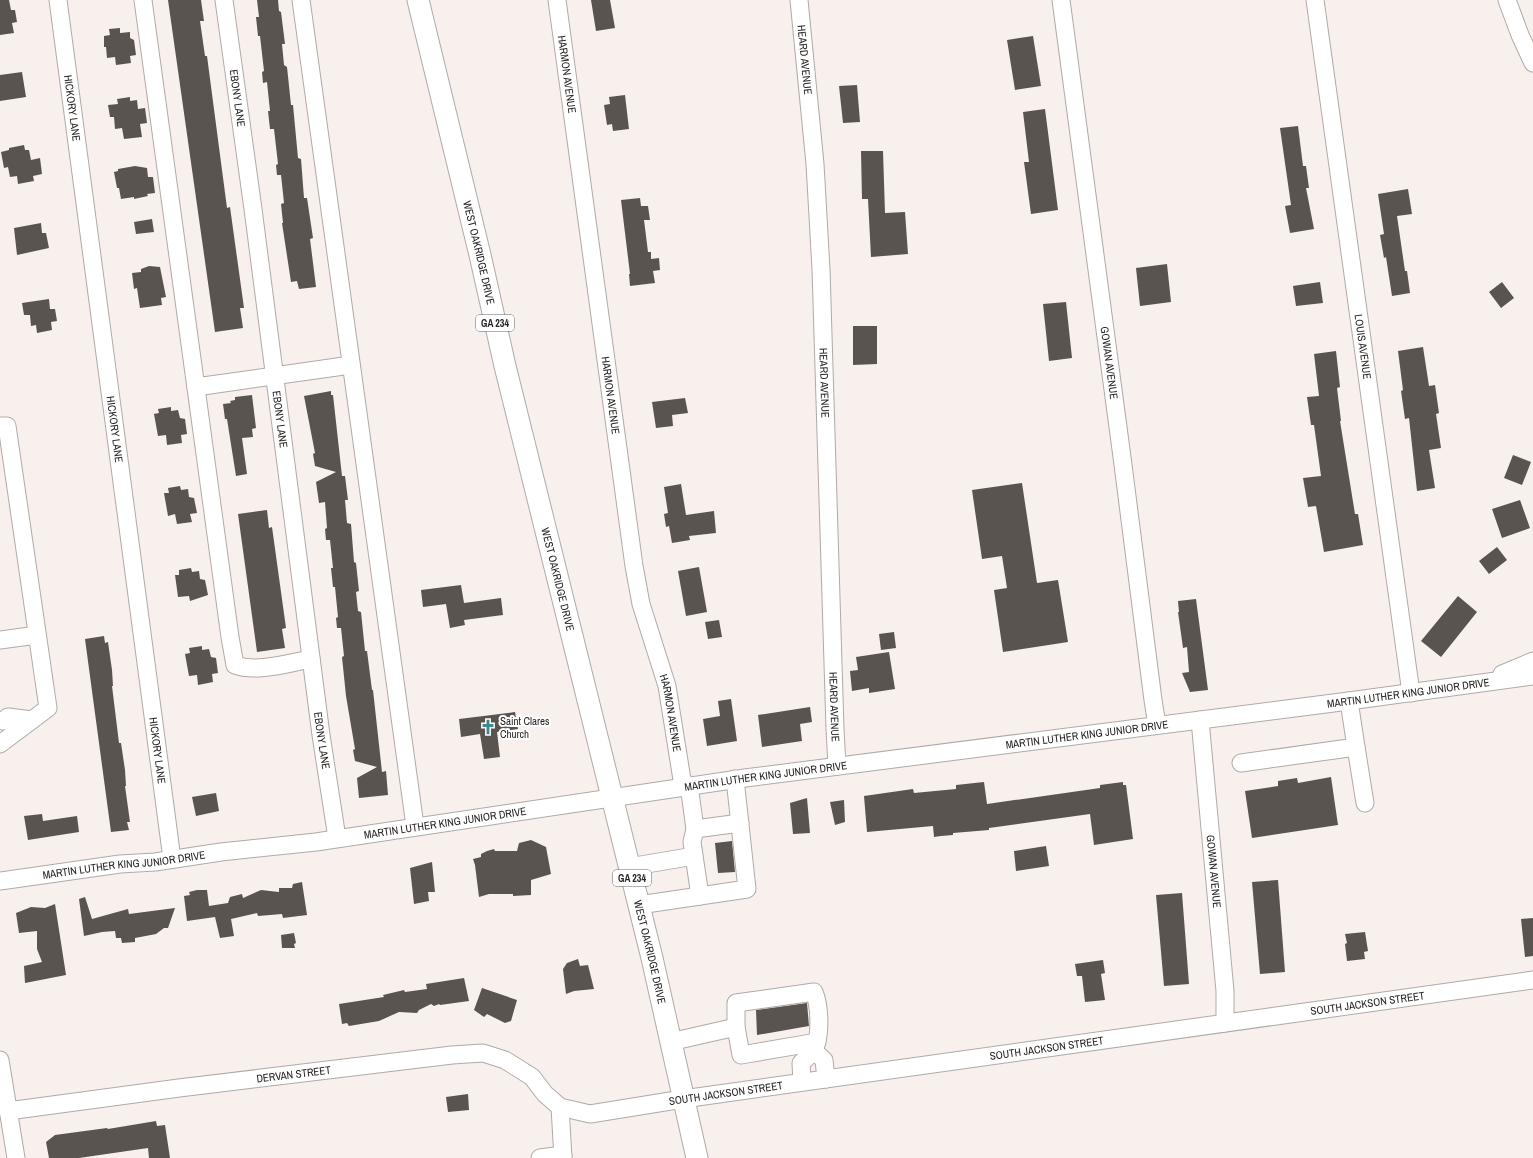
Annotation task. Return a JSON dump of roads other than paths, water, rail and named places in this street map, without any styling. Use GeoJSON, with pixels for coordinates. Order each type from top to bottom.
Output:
{"type":"FeatureCollection","features":[{"type":"Feature","properties":{"kind":"main road","name":"WEST OAKRIDGE DRIVE"},"geometry":{"type":"LineString","coordinates":[[418,0],[480,255],[504,366],[639,905],[697,1158]]}},
{"type":"Feature","properties":{"kind":"street","name":"HICKORY LANE"},"geometry":{"type":"LineString","coordinates":[[58,0],[172,859]]}},
{"type":"Feature","properties":{"kind":"street"},"geometry":{"type":"LineString","coordinates":[[143,0],[235,665],[243,668],[258,668],[311,659]]}},
{"type":"Feature","properties":{"kind":"street","name":"EBONY LANE"},"geometry":{"type":"LineString","coordinates":[[224,0],[322,743],[337,838]]}},
{"type":"Feature","properties":{"kind":"street"},"geometry":{"type":"LineString","coordinates":[[301,0],[415,826]]}},
{"type":"Feature","properties":{"kind":"street","name":"HARMON AVENUE"},"geometry":{"type":"LineString","coordinates":[[557,0],[634,566],[641,604],[667,686],[695,829],[692,842],[700,896]]}},
{"type":"Feature","properties":{"kind":"street","name":"HEARD AVENUE"},"geometry":{"type":"LineString","coordinates":[[799,0],[815,164],[821,269],[837,766]]}},
{"type":"Feature","properties":{"kind":"street","name":"GOWAN AVENUE"},"geometry":{"type":"LineString","coordinates":[[1061,0],[1119,434],[1152,700],[1157,725]]}},
{"type":"Feature","properties":{"kind":"street","name":"LOUIS AVENUE"},"geometry":{"type":"LineString","coordinates":[[1315,0],[1411,693]]}},
{"type":"Feature","properties":{"kind":"street"},"geometry":{"type":"LineString","coordinates":[[1507,0],[1520,35],[1533,63]]}},
{"type":"Feature","properties":{"kind":"street"},"geometry":{"type":"LineString","coordinates":[[196,387],[351,365]]}},
{"type":"Feature","properties":{"kind":"street"},"geometry":{"type":"LineString","coordinates":[[0,426],[6,426],[48,708],[0,744]]}},
{"type":"Feature","properties":{"kind":"street"},"geometry":{"type":"LineString","coordinates":[[0,640],[37,635]]}},
{"type":"Feature","properties":{"kind":"street"},"geometry":{"type":"LineString","coordinates":[[1460,687],[1504,673],[1533,661]]}},
{"type":"Feature","properties":{"kind":"street","name":"MARTIN LUTHER KING JUNIOR DRIVE"},"geometry":{"type":"LineString","coordinates":[[0,881],[120,864],[172,859],[337,838],[736,779],[1460,687],[1533,676]]}},
{"type":"Feature","properties":{"kind":"street"},"geometry":{"type":"LineString","coordinates":[[1349,701],[1365,804]]}},
{"type":"Feature","properties":{"kind":"street"},"geometry":{"type":"LineString","coordinates":[[3,721],[8,717],[32,720]]}},
{"type":"Feature","properties":{"kind":"street","name":"GOWAN AVENUE"},"geometry":{"type":"LineString","coordinates":[[1200,720],[1225,992],[1225,1023]]}},
{"type":"Feature","properties":{"kind":"street"},"geometry":{"type":"LineString","coordinates":[[1241,763],[1356,747]]}},
{"type":"Feature","properties":{"kind":"street"},"geometry":{"type":"LineString","coordinates":[[639,905],[747,889],[736,779]]}},
{"type":"Feature","properties":{"kind":"street"},"geometry":{"type":"LineString","coordinates":[[695,829],[740,824]]}},
{"type":"Feature","properties":{"kind":"street"},"geometry":{"type":"LineString","coordinates":[[629,867],[694,856]]}},
{"type":"Feature","properties":{"kind":"street","name":"SOUTH JACKSON STREET"},"geometry":{"type":"LineString","coordinates":[[560,1107],[590,1114],[802,1082],[1533,980]]}},
{"type":"Feature","properties":{"kind":"street"},"geometry":{"type":"LineString","coordinates":[[802,1082],[801,1063],[815,1047],[819,1026],[818,1000],[814,992],[736,1003],[736,1027],[741,1055],[815,1047]]}},
{"type":"Feature","properties":{"kind":"street"},"geometry":{"type":"LineString","coordinates":[[670,1042],[736,1027]]}},
{"type":"Feature","properties":{"kind":"street"},"geometry":{"type":"LineString","coordinates":[[815,1047],[824,1060],[826,1079]]}},
{"type":"Feature","properties":{"kind":"street","name":"DERVAN STREET"},"geometry":{"type":"LineString","coordinates":[[8,1111],[179,1088],[452,1055],[484,1053],[506,1060],[532,1077],[545,1094],[560,1107]]}},
{"type":"Feature","properties":{"kind":"street"},"geometry":{"type":"LineString","coordinates":[[1,1070],[16,1158]]}},
{"type":"Feature","properties":{"kind":"street"},"geometry":{"type":"LineString","coordinates":[[540,1158],[563,1157],[560,1107]]}},
{"type":"Feature","properties":{"kind":"place","name":"Saint Clares Church"},"geometry":{"type":"Point","coordinates":[488,727]}}]}
